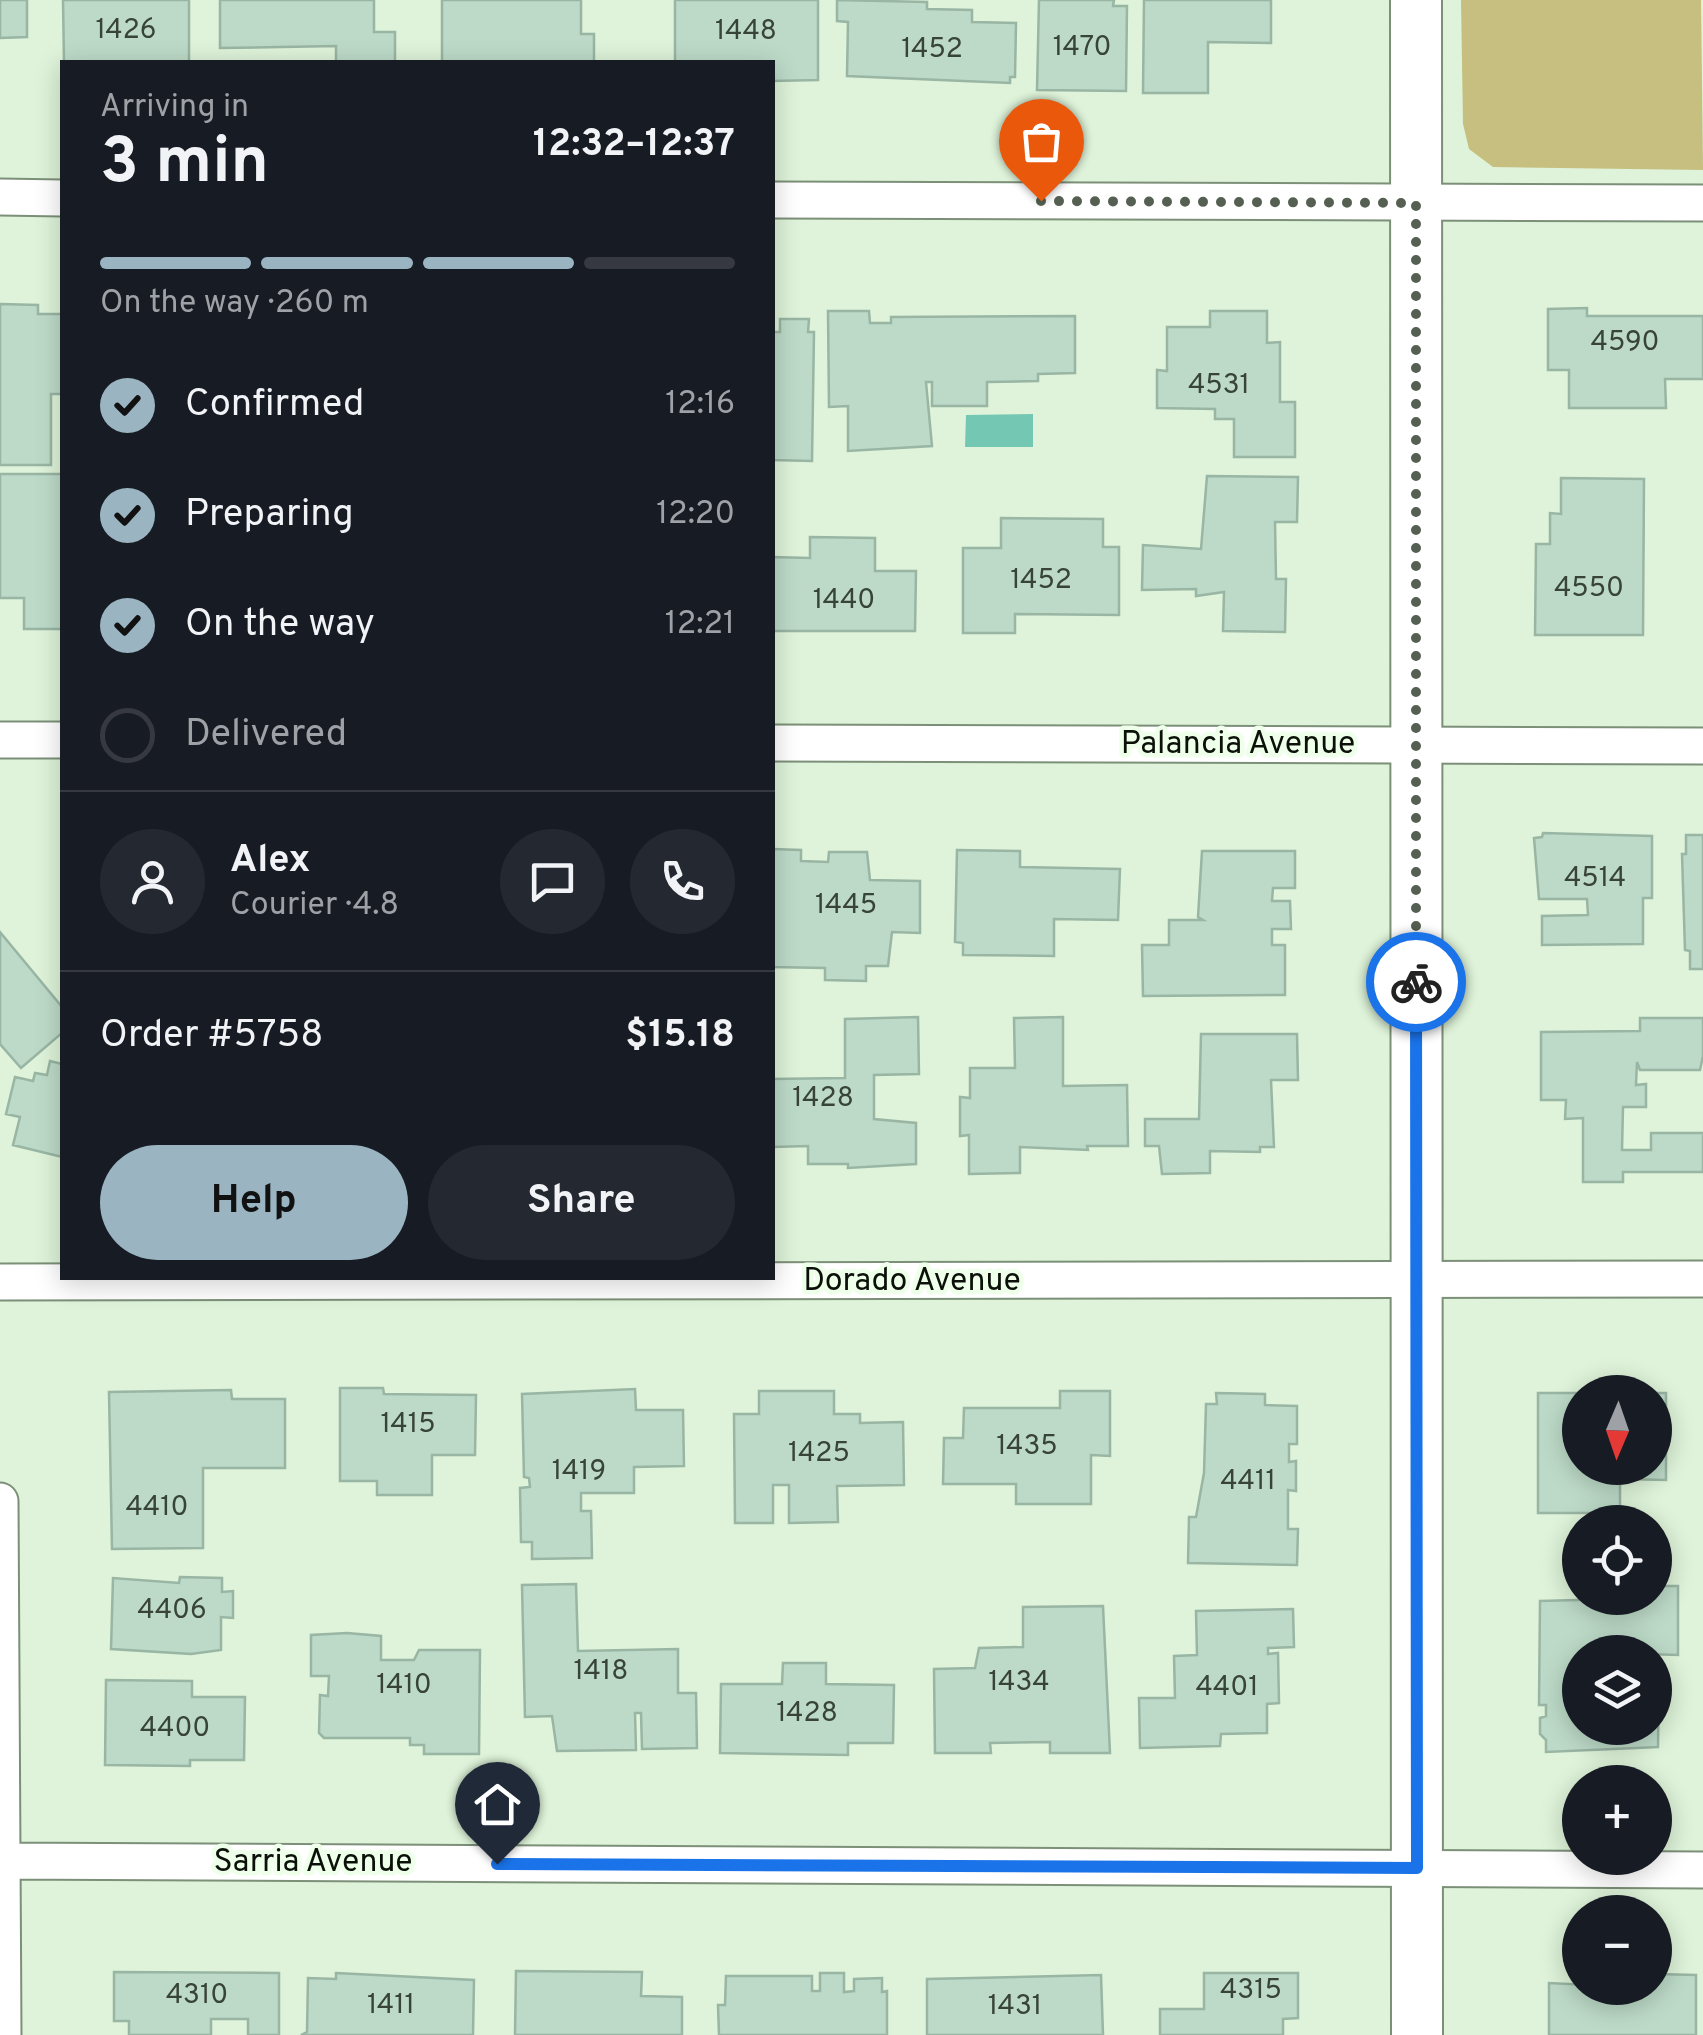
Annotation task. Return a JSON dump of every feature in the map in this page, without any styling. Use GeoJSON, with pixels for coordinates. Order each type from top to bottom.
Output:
{"type":"FeatureCollection","features":[{"type":"Feature","properties":{"kind":"street"},"geometry":{"type":"LineString","coordinates":[[1416,0],[1418,2035]]}},
{"type":"Feature","properties":{"kind":"street"},"geometry":{"type":"LineString","coordinates":[[0,197],[60,198]]}},
{"type":"Feature","properties":{"kind":"street"},"geometry":{"type":"LineString","coordinates":[[775,200],[1703,203]]}},
{"type":"Feature","properties":{"kind":"street"},"geometry":{"type":"LineString","coordinates":[[0,740],[60,740]]}},
{"type":"Feature","properties":{"kind":"street","name":"Palancia Avenue"},"geometry":{"type":"LineString","coordinates":[[775,743],[1703,746]]}},
{"type":"Feature","properties":{"kind":"street","name":"Dorado Avenue"},"geometry":{"type":"LineString","coordinates":[[0,1282],[1703,1279]]}},
{"type":"Feature","properties":{"kind":"street"},"geometry":{"type":"LineString","coordinates":[[0,1501],[3,2035]]}},
{"type":"Feature","properties":{"kind":"street","name":"Sarria Avenue"},"geometry":{"type":"LineString","coordinates":[[3,1861],[1703,1870]]}},
{"type":"Feature","properties":{"kind":"shaded area"},"geometry":{"type":"Polygon","coordinates":[[[1461,0],[1701,0],[1703,170],[1493,167],[1469,149],[1463,124],[1461,0]]]}},
{"type":"Feature","properties":{"kind":"water"},"geometry":{"type":"Polygon","coordinates":[[[1033,414],[1033,447],[965,447],[966,415],[1033,414]]]}},
{"type":"Feature","properties":{"kind":"building"},"geometry":{"type":"Polygon","coordinates":[[[0,0],[27,0],[27,37],[0,38],[0,0]]]}},
{"type":"Feature","properties":{"kind":"building"},"geometry":{"type":"Polygon","coordinates":[[[63,0],[189,0],[189,60],[64,60],[63,0]]]}},
{"type":"Feature","properties":{"kind":"building"},"geometry":{"type":"Polygon","coordinates":[[[220,0],[374,0],[374,32],[395,32],[395,60],[336,60],[336,46],[220,48],[220,0]]]}},
{"type":"Feature","properties":{"kind":"building"},"geometry":{"type":"Polygon","coordinates":[[[442,0],[581,0],[581,34],[594,34],[594,60],[442,60],[442,0]]]}},
{"type":"Feature","properties":{"kind":"building"},"geometry":{"type":"Polygon","coordinates":[[[675,0],[818,0],[818,80],[775,81],[775,60],[675,60],[675,0]]]}},
{"type":"Feature","properties":{"kind":"building"},"geometry":{"type":"Polygon","coordinates":[[[837,0],[927,2],[927,9],[972,10],[972,22],[1016,23],[1015,77],[1010,77],[1010,83],[847,76],[848,22],[837,21],[837,0]]]}},
{"type":"Feature","properties":{"kind":"building"},"geometry":{"type":"Polygon","coordinates":[[[1039,0],[1114,0],[1113,6],[1127,6],[1126,91],[1037,90],[1039,0]]]}},
{"type":"Feature","properties":{"kind":"building"},"geometry":{"type":"Polygon","coordinates":[[[1144,0],[1271,0],[1271,43],[1208,42],[1208,93],[1143,93],[1144,0]]]}},
{"type":"Feature","properties":{"kind":"building"},"geometry":{"type":"Polygon","coordinates":[[[0,304],[38,305],[38,314],[60,314],[60,394],[51,394],[51,465],[0,465],[0,304]]]}},
{"type":"Feature","properties":{"kind":"building"},"geometry":{"type":"Polygon","coordinates":[[[1587,308],[1587,316],[1703,316],[1703,379],[1665,379],[1666,408],[1569,408],[1569,370],[1548,370],[1548,309],[1587,308]]]}},
{"type":"Feature","properties":{"kind":"building"},"geometry":{"type":"Polygon","coordinates":[[[828,311],[869,311],[870,323],[891,323],[891,317],[1075,316],[1075,373],[1038,374],[1038,381],[987,382],[987,406],[932,406],[932,382],[926,382],[932,446],[848,451],[848,406],[829,407],[828,311]]]}},
{"type":"Feature","properties":{"kind":"building"},"geometry":{"type":"Polygon","coordinates":[[[1210,311],[1267,311],[1267,343],[1280,342],[1280,402],[1295,402],[1295,457],[1234,457],[1234,419],[1215,419],[1215,409],[1157,408],[1157,370],[1167,371],[1167,327],[1210,327],[1210,311]]]}},
{"type":"Feature","properties":{"kind":"building"},"geometry":{"type":"Polygon","coordinates":[[[780,319],[809,319],[808,332],[814,332],[812,461],[775,460],[775,332],[780,332],[780,319]]]}},
{"type":"Feature","properties":{"kind":"building"},"geometry":{"type":"Polygon","coordinates":[[[0,474],[60,474],[60,629],[24,629],[24,598],[0,598],[0,474]]]}},
{"type":"Feature","properties":{"kind":"building"},"geometry":{"type":"Polygon","coordinates":[[[1207,476],[1298,477],[1297,522],[1275,522],[1276,579],[1286,579],[1285,632],[1223,631],[1224,592],[1196,596],[1196,589],[1142,590],[1143,545],[1201,549],[1207,476]]]}},
{"type":"Feature","properties":{"kind":"building"},"geometry":{"type":"Polygon","coordinates":[[[1561,478],[1644,479],[1643,635],[1535,635],[1536,544],[1550,544],[1550,513],[1561,514],[1561,478]]]}},
{"type":"Feature","properties":{"kind":"building"},"geometry":{"type":"Polygon","coordinates":[[[1001,518],[1103,519],[1103,547],[1119,547],[1119,615],[1015,614],[1015,633],[963,633],[963,548],[1001,548],[1001,518]]]}},
{"type":"Feature","properties":{"kind":"building"},"geometry":{"type":"Polygon","coordinates":[[[810,537],[875,538],[875,571],[916,571],[915,631],[775,631],[775,557],[810,558],[810,537]]]}},
{"type":"Feature","properties":{"kind":"building"},"geometry":{"type":"Polygon","coordinates":[[[1543,833],[1652,836],[1652,898],[1643,898],[1643,944],[1542,945],[1542,916],[1588,915],[1587,899],[1539,899],[1534,838],[1542,837],[1543,833]]]}},
{"type":"Feature","properties":{"kind":"building"},"geometry":{"type":"Polygon","coordinates":[[[1686,835],[1703,835],[1703,969],[1690,969],[1690,951],[1685,950],[1682,854],[1686,854],[1686,835]]]}},
{"type":"Feature","properties":{"kind":"building"},"geometry":{"type":"Polygon","coordinates":[[[775,849],[801,850],[801,861],[828,862],[829,852],[867,852],[870,880],[920,881],[920,933],[892,932],[888,966],[866,966],[866,981],[825,980],[825,968],[775,967],[775,849]]]}},
{"type":"Feature","properties":{"kind":"building"},"geometry":{"type":"Polygon","coordinates":[[[957,850],[1020,851],[1020,867],[1120,869],[1118,920],[1054,919],[1054,956],[963,955],[963,943],[955,942],[957,850]]]}},
{"type":"Feature","properties":{"kind":"building"},"geometry":{"type":"Polygon","coordinates":[[[1202,851],[1295,851],[1295,888],[1273,888],[1272,901],[1290,901],[1291,929],[1272,929],[1272,945],[1285,945],[1285,995],[1143,996],[1142,945],[1169,945],[1169,920],[1203,920],[1198,917],[1202,851]]]}},
{"type":"Feature","properties":{"kind":"building"},"geometry":{"type":"Polygon","coordinates":[[[0,932],[60,1005],[60,1035],[21,1068],[0,1044],[0,932]]]}},
{"type":"Feature","properties":{"kind":"building"},"geometry":{"type":"Polygon","coordinates":[[[918,1017],[919,1074],[874,1075],[874,1119],[916,1123],[916,1164],[848,1168],[848,1164],[808,1164],[808,1146],[775,1147],[775,1079],[845,1078],[845,1019],[918,1017]]]}},
{"type":"Feature","properties":{"kind":"building"},"geometry":{"type":"Polygon","coordinates":[[[1063,1017],[1063,1086],[1127,1085],[1128,1146],[1087,1146],[1088,1150],[1020,1147],[1020,1173],[969,1174],[969,1135],[960,1136],[960,1097],[970,1098],[970,1068],[1015,1068],[1014,1018],[1063,1017]]]}},
{"type":"Feature","properties":{"kind":"building"},"geometry":{"type":"Polygon","coordinates":[[[1640,1018],[1703,1018],[1703,1056],[1700,1070],[1640,1070],[1637,1062],[1636,1085],[1646,1084],[1646,1107],[1623,1107],[1622,1150],[1651,1150],[1651,1133],[1703,1133],[1703,1172],[1623,1172],[1623,1182],[1583,1182],[1583,1118],[1565,1119],[1566,1100],[1541,1100],[1541,1032],[1640,1031],[1640,1018]]]}},
{"type":"Feature","properties":{"kind":"building"},"geometry":{"type":"Polygon","coordinates":[[[1201,1034],[1297,1034],[1298,1080],[1271,1080],[1274,1147],[1260,1147],[1260,1152],[1210,1151],[1210,1173],[1162,1174],[1159,1146],[1145,1146],[1145,1119],[1199,1119],[1201,1034]]]}},
{"type":"Feature","properties":{"kind":"building"},"geometry":{"type":"Polygon","coordinates":[[[50,1061],[60,1064],[60,1157],[13,1145],[20,1117],[6,1114],[15,1077],[33,1081],[35,1073],[47,1075],[50,1061]]]}},
{"type":"Feature","properties":{"kind":"building"},"geometry":{"type":"Polygon","coordinates":[[[340,1388],[383,1388],[384,1394],[476,1395],[475,1455],[432,1455],[432,1495],[377,1495],[377,1481],[340,1481],[340,1388]]]}},
{"type":"Feature","properties":{"kind":"building"},"geometry":{"type":"Polygon","coordinates":[[[635,1389],[636,1410],[683,1410],[684,1466],[634,1467],[634,1493],[581,1493],[581,1511],[591,1511],[592,1558],[532,1559],[532,1542],[521,1542],[520,1488],[530,1487],[529,1478],[524,1477],[522,1394],[635,1389]]]}},
{"type":"Feature","properties":{"kind":"building"},"geometry":{"type":"Polygon","coordinates":[[[231,1390],[232,1399],[285,1399],[285,1468],[203,1468],[203,1548],[112,1549],[109,1392],[231,1390]]]}},
{"type":"Feature","properties":{"kind":"building"},"geometry":{"type":"Polygon","coordinates":[[[759,1391],[834,1391],[834,1414],[860,1414],[860,1423],[903,1422],[904,1485],[837,1486],[838,1522],[789,1523],[789,1485],[773,1485],[773,1523],[735,1523],[734,1414],[759,1414],[759,1391]]]}},
{"type":"Feature","properties":{"kind":"building"},"geometry":{"type":"Polygon","coordinates":[[[1060,1391],[1110,1391],[1110,1456],[1091,1455],[1091,1504],[1016,1504],[1016,1484],[943,1484],[944,1438],[963,1438],[964,1408],[1060,1408],[1060,1391]]]}},
{"type":"Feature","properties":{"kind":"building"},"geometry":{"type":"Polygon","coordinates":[[[1216,1393],[1265,1394],[1265,1405],[1297,1406],[1297,1444],[1289,1444],[1289,1462],[1296,1461],[1296,1491],[1288,1490],[1288,1529],[1298,1529],[1297,1565],[1188,1563],[1189,1517],[1196,1517],[1204,1473],[1206,1404],[1217,1404],[1216,1393]]]}},
{"type":"Feature","properties":{"kind":"building"},"geometry":{"type":"Polygon","coordinates":[[[1538,1393],[1562,1393],[1562,1485],[1620,1485],[1620,1505],[1562,1505],[1562,1513],[1538,1513],[1538,1393]]]}},
{"type":"Feature","properties":{"kind":"building"},"geometry":{"type":"Polygon","coordinates":[[[180,1577],[222,1578],[222,1592],[233,1591],[233,1618],[221,1617],[221,1650],[191,1654],[111,1649],[113,1578],[179,1583],[180,1577]]]}},
{"type":"Feature","properties":{"kind":"building"},"geometry":{"type":"Polygon","coordinates":[[[576,1584],[578,1651],[678,1649],[678,1693],[696,1693],[697,1748],[642,1749],[641,1713],[635,1713],[636,1750],[557,1751],[552,1716],[525,1717],[522,1585],[576,1584]]]}},
{"type":"Feature","properties":{"kind":"building"},"geometry":{"type":"Polygon","coordinates":[[[1672,1586],[1678,1586],[1678,1655],[1672,1655],[1672,1635],[1562,1635],[1562,1745],[1658,1747],[1546,1752],[1546,1740],[1540,1734],[1540,1718],[1546,1716],[1546,1705],[1539,1705],[1540,1601],[1562,1600],[1562,1615],[1672,1615],[1672,1586]]]}},
{"type":"Feature","properties":{"kind":"building"},"geometry":{"type":"Polygon","coordinates":[[[1103,1606],[1110,1753],[1050,1753],[1050,1742],[990,1743],[991,1753],[935,1753],[934,1669],[975,1668],[979,1648],[1023,1647],[1023,1607],[1103,1606]]]}},
{"type":"Feature","properties":{"kind":"building"},"geometry":{"type":"Polygon","coordinates":[[[1293,1609],[1294,1647],[1268,1648],[1268,1654],[1278,1653],[1279,1703],[1267,1704],[1267,1733],[1221,1734],[1220,1746],[1140,1748],[1139,1698],[1175,1698],[1174,1656],[1197,1655],[1196,1611],[1293,1609]]]}},
{"type":"Feature","properties":{"kind":"building"},"geometry":{"type":"Polygon","coordinates":[[[311,1635],[381,1636],[381,1660],[414,1660],[419,1650],[480,1650],[479,1754],[424,1754],[424,1745],[410,1745],[410,1738],[324,1738],[319,1733],[320,1695],[328,1696],[329,1676],[311,1676],[311,1635]]]}},
{"type":"Feature","properties":{"kind":"building"},"geometry":{"type":"Polygon","coordinates":[[[783,1663],[826,1663],[826,1684],[894,1685],[893,1743],[848,1743],[848,1755],[720,1753],[721,1684],[782,1684],[783,1663]]]}},
{"type":"Feature","properties":{"kind":"building"},"geometry":{"type":"Polygon","coordinates":[[[106,1680],[192,1681],[192,1697],[245,1697],[244,1760],[190,1760],[190,1766],[105,1765],[106,1680]]]}},
{"type":"Feature","properties":{"kind":"building"},"geometry":{"type":"Polygon","coordinates":[[[516,1971],[642,1972],[641,1996],[682,1997],[682,2035],[515,2035],[516,1971]]]}},
{"type":"Feature","properties":{"kind":"building"},"geometry":{"type":"Polygon","coordinates":[[[114,1972],[279,1973],[279,2035],[248,2035],[248,2019],[211,2019],[211,2035],[129,2035],[129,2021],[114,2021],[114,1972]]]}},
{"type":"Feature","properties":{"kind":"building"},"geometry":{"type":"Polygon","coordinates":[[[336,1973],[474,1980],[473,2035],[301,2035],[307,2032],[308,1978],[336,1979],[336,1973]]]}},
{"type":"Feature","properties":{"kind":"building"},"geometry":{"type":"Polygon","coordinates":[[[820,1973],[844,1973],[844,1992],[854,1991],[854,1979],[882,1978],[882,1992],[887,1991],[887,2035],[719,2035],[718,2005],[725,2005],[726,1976],[812,1976],[812,1991],[820,1991],[820,1973]]]}},
{"type":"Feature","properties":{"kind":"building"},"geometry":{"type":"Polygon","coordinates":[[[1204,1973],[1298,1973],[1298,2018],[1283,2019],[1283,2035],[1160,2035],[1160,2009],[1204,2009],[1204,1973]]]}},
{"type":"Feature","properties":{"kind":"building"},"geometry":{"type":"Polygon","coordinates":[[[1672,1974],[1696,1975],[1696,2035],[1549,2035],[1549,1983],[1562,1984],[1562,2005],[1672,2005],[1672,1974]]]}},
{"type":"Feature","properties":{"kind":"building"},"geometry":{"type":"Polygon","coordinates":[[[1101,1975],[1103,2035],[927,2035],[927,1979],[1101,1975]]]}},
{"type":"Feature","properties":{"kind":"way so far"},"geometry":{"type":"LineString","coordinates":[[1041,201],[1416,203],[1416,982]]}},
{"type":"Feature","properties":{"kind":"route"},"geometry":{"type":"LineString","coordinates":[[497,1864],[1417,1868],[1416,982]]}}]}
